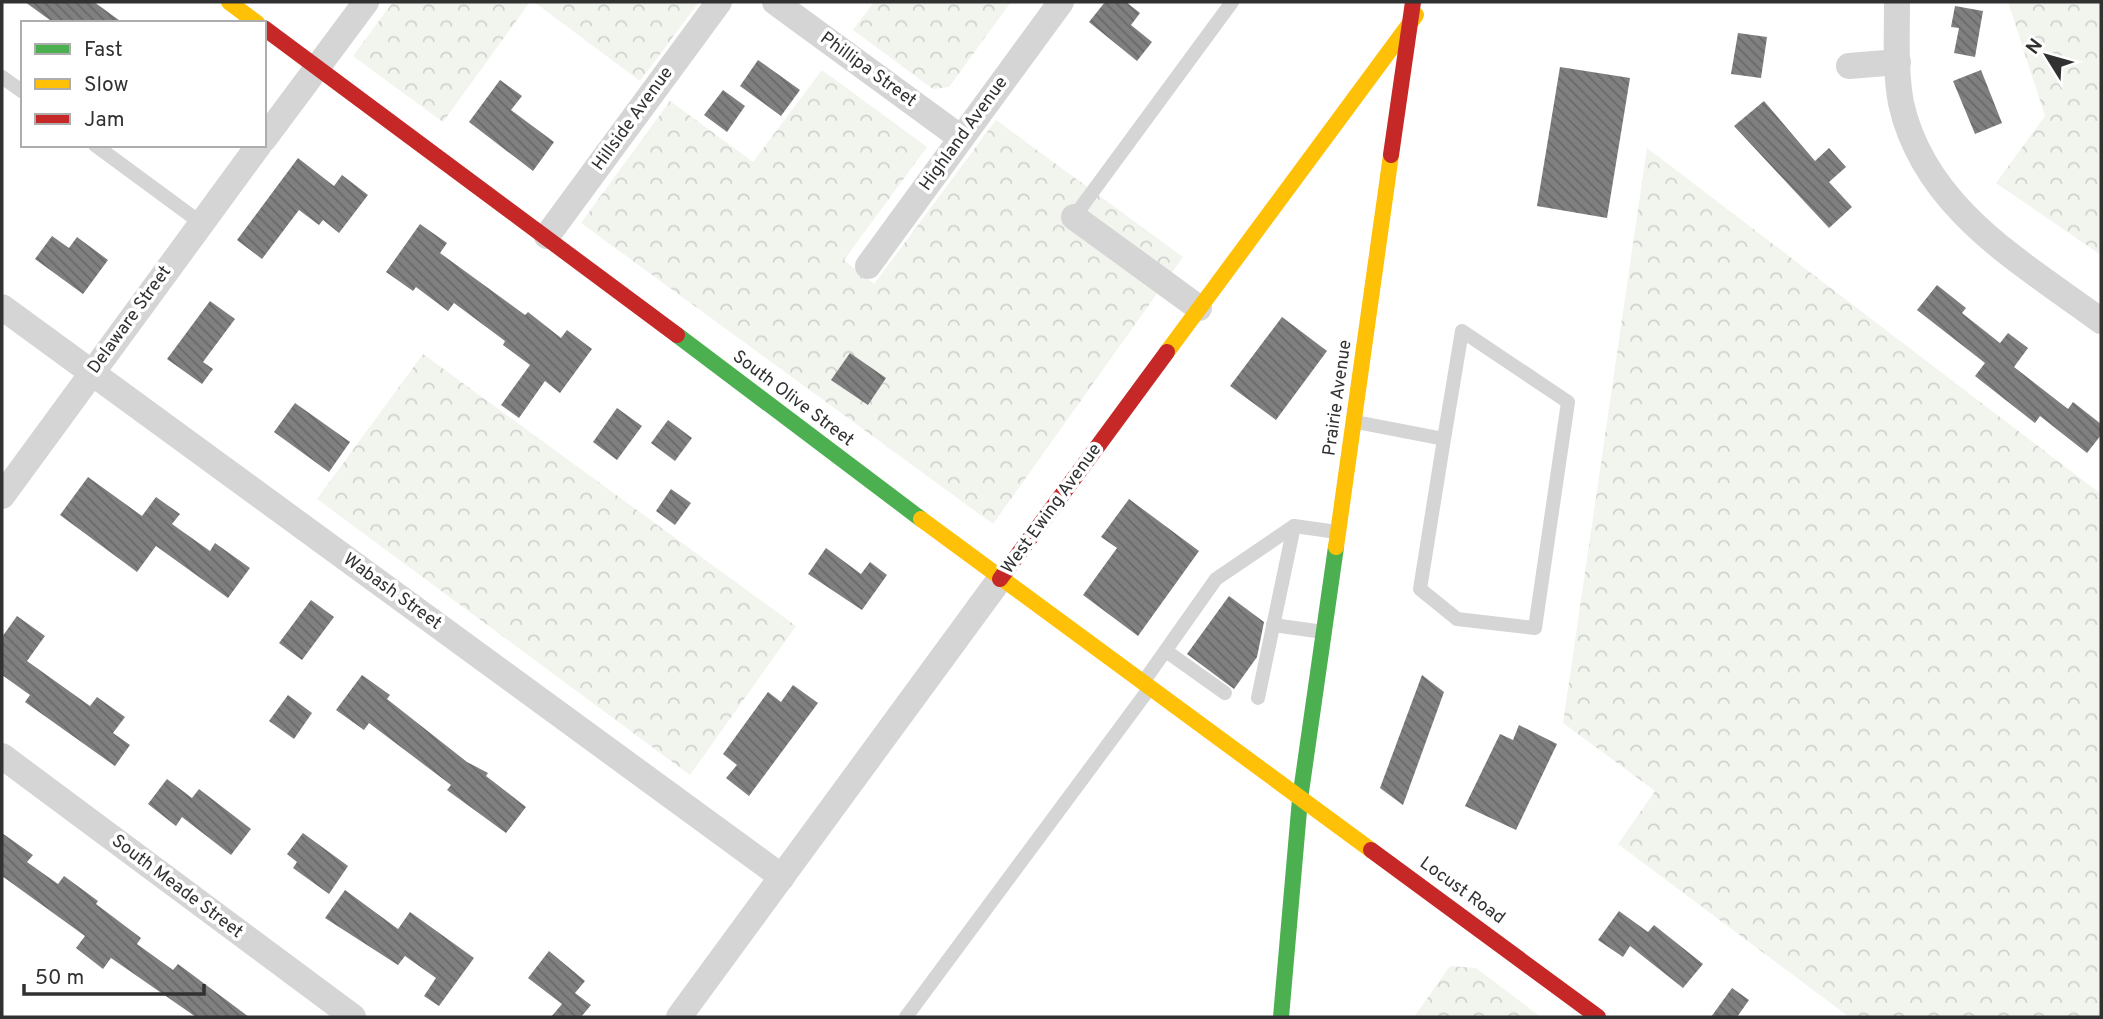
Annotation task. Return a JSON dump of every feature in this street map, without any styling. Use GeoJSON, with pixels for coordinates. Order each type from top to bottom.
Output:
{"type":"FeatureCollection","features":[{"type":"Feature","properties":{"kind":"street"},"geometry":{"type":"LineString","coordinates":[[229,2],[254,21]]}},
{"type":"Feature","properties":{"kind":"street"},"geometry":{"type":"LineString","coordinates":[[266,136],[366,2]]}},
{"type":"Feature","properties":{"kind":"street","name":"Hillside Avenue"},"geometry":{"type":"LineString","coordinates":[[547,236],[719,2]]}},
{"type":"Feature","properties":{"kind":"street","name":"Phillipa Street"},"geometry":{"type":"LineString","coordinates":[[775,2],[961,138]]}},
{"type":"Feature","properties":{"kind":"street","name":"Highland Avenue"},"geometry":{"type":"LineString","coordinates":[[868,266],[1061,2]]}},
{"type":"Feature","properties":{"kind":"street","name":"Prairie Avenue"},"geometry":{"type":"LineString","coordinates":[[1280,1017],[1300,799],[1413,2]]}},
{"type":"Feature","properties":{"kind":"street","name":"West Ewing Avenue"},"geometry":{"type":"LineString","coordinates":[[679,1017],[1426,2]]}},
{"type":"Feature","properties":{"kind":"street"},"geometry":{"type":"LineString","coordinates":[[1897,2],[1901,101],[1908,129],[1939,188],[1977,229],[2101,321]]}},
{"type":"Feature","properties":{"kind":"street","name":"South Olive Street"},"geometry":{"type":"LineString","coordinates":[[266,29],[547,236],[1000,579],[1300,799]]}},
{"type":"Feature","properties":{"kind":"street"},"geometry":{"type":"LineString","coordinates":[[1849,66],[1898,62]]}},
{"type":"Feature","properties":{"kind":"street","name":"Delaware Street"},"geometry":{"type":"LineString","coordinates":[[2,496],[258,147]]}},
{"type":"Feature","properties":{"kind":"street"},"geometry":{"type":"LineString","coordinates":[[1074,217],[1199,308]]}},
{"type":"Feature","properties":{"kind":"street","name":"Wabash Street"},"geometry":{"type":"LineString","coordinates":[[2,307],[782,877]]}},
{"type":"Feature","properties":{"kind":"street","name":"South Meade Street"},"geometry":{"type":"LineString","coordinates":[[2,756],[353,1017]]}},
{"type":"Feature","properties":{"kind":"street","name":"Locust Road"},"geometry":{"type":"LineString","coordinates":[[1300,799],[1451,906],[1598,1017]]}},
{"type":"Feature","properties":{"kind":"lane"},"geometry":{"type":"LineString","coordinates":[[1074,217],[1232,2]]}},
{"type":"Feature","properties":{"kind":"lane"},"geometry":{"type":"LineString","coordinates":[[2,77],[21,91]]}},
{"type":"Feature","properties":{"kind":"lane"},"geometry":{"type":"LineString","coordinates":[[98,147],[201,223]]}},
{"type":"Feature","properties":{"kind":"lane"},"geometry":{"type":"LineString","coordinates":[[1462,331],[1568,402],[1535,628],[1457,618],[1420,589],[1444,439],[1462,331]]}},
{"type":"Feature","properties":{"kind":"lane"},"geometry":{"type":"LineString","coordinates":[[1354,422],[1444,439]]}},
{"type":"Feature","properties":{"kind":"lane"},"geometry":{"type":"LineString","coordinates":[[1258,698],[1294,526]]}},
{"type":"Feature","properties":{"kind":"lane"},"geometry":{"type":"LineString","coordinates":[[906,1017],[1147,685],[1166,651],[1216,579],[1294,526],[1338,532]]}},
{"type":"Feature","properties":{"kind":"lane"},"geometry":{"type":"LineString","coordinates":[[1273,625],[1324,632]]}},
{"type":"Feature","properties":{"kind":"lane"},"geometry":{"type":"LineString","coordinates":[[1166,651],[1225,693]]}},
{"type":"Feature","properties":{"kind":"green space"},"geometry":{"type":"Polygon","coordinates":[[[393,2],[530,2],[443,122],[353,56],[393,2]]]}},
{"type":"Feature","properties":{"kind":"green space"},"geometry":{"type":"Polygon","coordinates":[[[534,2],[699,2],[640,81],[534,2]]]}},
{"type":"Feature","properties":{"kind":"green space"},"geometry":{"type":"Polygon","coordinates":[[[874,2],[1011,2],[949,87],[933,89],[853,30],[874,2]]]}},
{"type":"Feature","properties":{"kind":"green space"},"geometry":{"type":"Polygon","coordinates":[[[2008,2],[2101,2],[2101,255],[1996,183],[2045,116],[2008,2]]]}},
{"type":"Feature","properties":{"kind":"green space"},"geometry":{"type":"Polygon","coordinates":[[[822,70],[927,147],[844,260],[874,284],[996,120],[1183,257],[993,524],[581,223],[670,101],[753,162],[822,70]]]}},
{"type":"Feature","properties":{"kind":"green space"},"geometry":{"type":"Polygon","coordinates":[[[1647,148],[2101,494],[2101,1017],[1849,1017],[1618,844],[1655,791],[1563,723],[1647,148]]]}},
{"type":"Feature","properties":{"kind":"green space"},"geometry":{"type":"Polygon","coordinates":[[[423,354],[796,626],[690,775],[317,499],[423,354]]]}},
{"type":"Feature","properties":{"kind":"green space"},"geometry":{"type":"Polygon","coordinates":[[[1450,966],[1476,968],[1541,1017],[1414,1017],[1450,966]]]}},
{"type":"Feature","properties":{"kind":"building"},"geometry":{"type":"Polygon","coordinates":[[[25,2],[94,2],[120,21],[51,21],[25,2]]]}},
{"type":"Feature","properties":{"kind":"building"},"geometry":{"type":"Polygon","coordinates":[[[1105,2],[1126,2],[1140,13],[1131,25],[1152,42],[1137,61],[1089,22],[1105,2]]]}},
{"type":"Feature","properties":{"kind":"building"},"geometry":{"type":"Polygon","coordinates":[[[1955,6],[1983,11],[1975,57],[1954,53],[1959,28],[1951,27],[1955,6]]]}},
{"type":"Feature","properties":{"kind":"building"},"geometry":{"type":"Polygon","coordinates":[[[1738,33],[1767,37],[1761,78],[1731,74],[1738,33]]]}},
{"type":"Feature","properties":{"kind":"building"},"geometry":{"type":"Polygon","coordinates":[[[758,60],[800,90],[781,116],[740,86],[758,60]]]}},
{"type":"Feature","properties":{"kind":"building"},"geometry":{"type":"Polygon","coordinates":[[[1560,67],[1630,78],[1607,218],[1537,206],[1560,67]]]}},
{"type":"Feature","properties":{"kind":"building"},"geometry":{"type":"Polygon","coordinates":[[[1981,70],[2002,123],[1975,134],[1953,81],[1981,70]]]}},
{"type":"Feature","properties":{"kind":"building"},"geometry":{"type":"Polygon","coordinates":[[[500,80],[522,96],[511,110],[554,142],[533,171],[469,122],[500,80]]]}},
{"type":"Feature","properties":{"kind":"building"},"geometry":{"type":"Polygon","coordinates":[[[723,90],[745,106],[727,132],[704,115],[723,90]]]}},
{"type":"Feature","properties":{"kind":"building"},"geometry":{"type":"Polygon","coordinates":[[[1764,101],[1815,161],[1829,148],[1846,167],[1829,182],[1852,207],[1829,228],[1734,126],[1764,101]]]}},
{"type":"Feature","properties":{"kind":"building"},"geometry":{"type":"Polygon","coordinates":[[[298,158],[334,186],[342,175],[368,195],[339,233],[323,220],[319,225],[299,210],[262,259],[237,240],[298,158]]]}},
{"type":"Feature","properties":{"kind":"building"},"geometry":{"type":"Polygon","coordinates":[[[420,224],[447,243],[440,253],[525,315],[528,312],[561,338],[567,330],[592,349],[560,393],[545,381],[519,418],[501,405],[530,365],[503,345],[505,341],[454,303],[448,311],[416,287],[413,291],[386,272],[420,224]]]}},
{"type":"Feature","properties":{"kind":"building"},"geometry":{"type":"Polygon","coordinates":[[[52,236],[69,248],[77,237],[108,260],[83,294],[35,259],[52,236]]]}},
{"type":"Feature","properties":{"kind":"building"},"geometry":{"type":"Polygon","coordinates":[[[1937,285],[1966,308],[1962,313],[2000,343],[2008,333],[2028,348],[2014,367],[2068,409],[2073,402],[2101,424],[2101,435],[2087,453],[2040,416],[2035,423],[1975,376],[1985,363],[1917,310],[1937,285]]]}},
{"type":"Feature","properties":{"kind":"building"},"geometry":{"type":"Polygon","coordinates":[[[210,301],[235,319],[203,362],[213,369],[202,384],[167,359],[210,301]]]}},
{"type":"Feature","properties":{"kind":"building"},"geometry":{"type":"Polygon","coordinates":[[[1282,317],[1327,351],[1276,420],[1230,386],[1282,317]]]}},
{"type":"Feature","properties":{"kind":"building"},"geometry":{"type":"Polygon","coordinates":[[[850,353],[886,378],[868,405],[831,380],[850,353]]]}},
{"type":"Feature","properties":{"kind":"building"},"geometry":{"type":"Polygon","coordinates":[[[295,403],[350,442],[329,472],[274,432],[295,403]]]}},
{"type":"Feature","properties":{"kind":"building"},"geometry":{"type":"Polygon","coordinates":[[[617,408],[642,426],[617,460],[593,442],[617,408]]]}},
{"type":"Feature","properties":{"kind":"building"},"geometry":{"type":"Polygon","coordinates":[[[668,420],[692,438],[675,461],[651,443],[668,420]]]}},
{"type":"Feature","properties":{"kind":"building"},"geometry":{"type":"Polygon","coordinates":[[[88,477],[142,516],[156,497],[180,514],[172,524],[210,551],[215,543],[250,568],[228,598],[156,546],[137,572],[60,515],[88,477]]]}},
{"type":"Feature","properties":{"kind":"building"},"geometry":{"type":"Polygon","coordinates":[[[671,489],[691,503],[675,525],[656,511],[671,489]]]}},
{"type":"Feature","properties":{"kind":"building"},"geometry":{"type":"Polygon","coordinates":[[[1129,499],[1199,551],[1138,636],[1083,595],[1117,548],[1101,537],[1129,499]]]}},
{"type":"Feature","properties":{"kind":"building"},"geometry":{"type":"Polygon","coordinates":[[[826,548],[861,574],[870,562],[887,575],[862,610],[808,574],[826,548]]]}},
{"type":"Feature","properties":{"kind":"building"},"geometry":{"type":"Polygon","coordinates":[[[1229,596],[1264,622],[1257,657],[1234,689],[1187,654],[1229,596]]]}},
{"type":"Feature","properties":{"kind":"building"},"geometry":{"type":"Polygon","coordinates":[[[311,600],[334,617],[302,660],[279,643],[311,600]]]}},
{"type":"Feature","properties":{"kind":"building"},"geometry":{"type":"Polygon","coordinates":[[[17,616],[45,636],[27,661],[90,706],[97,697],[125,717],[113,733],[130,745],[115,766],[25,702],[30,695],[2,675],[2,637],[17,616]]]}},
{"type":"Feature","properties":{"kind":"building"},"geometry":{"type":"Polygon","coordinates":[[[362,675],[390,695],[387,699],[467,762],[488,773],[486,776],[526,807],[506,833],[447,790],[451,785],[369,723],[364,730],[336,710],[362,675]]]}},
{"type":"Feature","properties":{"kind":"building"},"geometry":{"type":"Polygon","coordinates":[[[1422,675],[1444,692],[1403,805],[1380,788],[1422,675]]]}},
{"type":"Feature","properties":{"kind":"building"},"geometry":{"type":"Polygon","coordinates":[[[793,685],[818,703],[749,796],[726,778],[737,765],[723,754],[768,692],[781,702],[793,685]]]}},
{"type":"Feature","properties":{"kind":"building"},"geometry":{"type":"Polygon","coordinates":[[[288,695],[312,713],[294,739],[269,721],[288,695]]]}},
{"type":"Feature","properties":{"kind":"building"},"geometry":{"type":"Polygon","coordinates":[[[1519,725],[1557,744],[1516,830],[1465,806],[1500,734],[1513,740],[1519,725]]]}},
{"type":"Feature","properties":{"kind":"building"},"geometry":{"type":"Polygon","coordinates":[[[167,779],[192,798],[199,789],[251,829],[231,855],[182,817],[176,826],[148,804],[167,779]]]}},
{"type":"Feature","properties":{"kind":"building"},"geometry":{"type":"Polygon","coordinates":[[[2,833],[33,855],[27,862],[58,884],[64,876],[98,901],[96,904],[141,938],[137,944],[173,970],[178,964],[249,1017],[196,1017],[111,958],[103,969],[76,948],[85,936],[2,876],[2,833]]]}},
{"type":"Feature","properties":{"kind":"building"},"geometry":{"type":"Polygon","coordinates":[[[303,833],[348,866],[329,894],[293,868],[297,862],[287,854],[303,833]]]}},
{"type":"Feature","properties":{"kind":"building"},"geometry":{"type":"Polygon","coordinates":[[[345,890],[398,929],[410,912],[474,958],[439,1006],[424,996],[436,978],[405,956],[398,965],[325,918],[345,890]]]}},
{"type":"Feature","properties":{"kind":"building"},"geometry":{"type":"Polygon","coordinates":[[[1619,911],[1648,932],[1654,925],[1703,964],[1683,988],[1630,946],[1623,957],[1598,940],[1619,911]]]}},
{"type":"Feature","properties":{"kind":"building"},"geometry":{"type":"Polygon","coordinates":[[[549,951],[585,981],[575,993],[591,1005],[581,1017],[551,1017],[562,1004],[528,978],[549,951]]]}},
{"type":"Feature","properties":{"kind":"building"},"geometry":{"type":"Polygon","coordinates":[[[1732,988],[1749,1000],[1737,1017],[1711,1017],[1732,988]]]}},
{"type":"Feature","properties":{"kind":"traffic: fast"},"geometry":{"type":"LineString","coordinates":[[677,335],[921,519]]}},
{"type":"Feature","properties":{"kind":"traffic: fast"},"geometry":{"type":"LineString","coordinates":[[1281,1017],[1300,799],[1336,547]]}},
{"type":"Feature","properties":{"kind":"traffic: slow"},"geometry":{"type":"LineString","coordinates":[[229,2],[254,21]]}},
{"type":"Feature","properties":{"kind":"traffic: slow"},"geometry":{"type":"LineString","coordinates":[[1167,352],[1416,15]]}},
{"type":"Feature","properties":{"kind":"traffic: slow"},"geometry":{"type":"LineString","coordinates":[[1336,547],[1391,155]]}},
{"type":"Feature","properties":{"kind":"traffic: slow"},"geometry":{"type":"LineString","coordinates":[[921,519],[1371,850]]}},
{"type":"Feature","properties":{"kind":"traffic: jam"},"geometry":{"type":"LineString","coordinates":[[1391,155],[1413,2]]}},
{"type":"Feature","properties":{"kind":"traffic: jam"},"geometry":{"type":"LineString","coordinates":[[266,29],[677,335]]}},
{"type":"Feature","properties":{"kind":"traffic: jam"},"geometry":{"type":"LineString","coordinates":[[1000,579],[1167,352]]}},
{"type":"Feature","properties":{"kind":"traffic: jam"},"geometry":{"type":"LineString","coordinates":[[1371,850],[1598,1017]]}}]}
